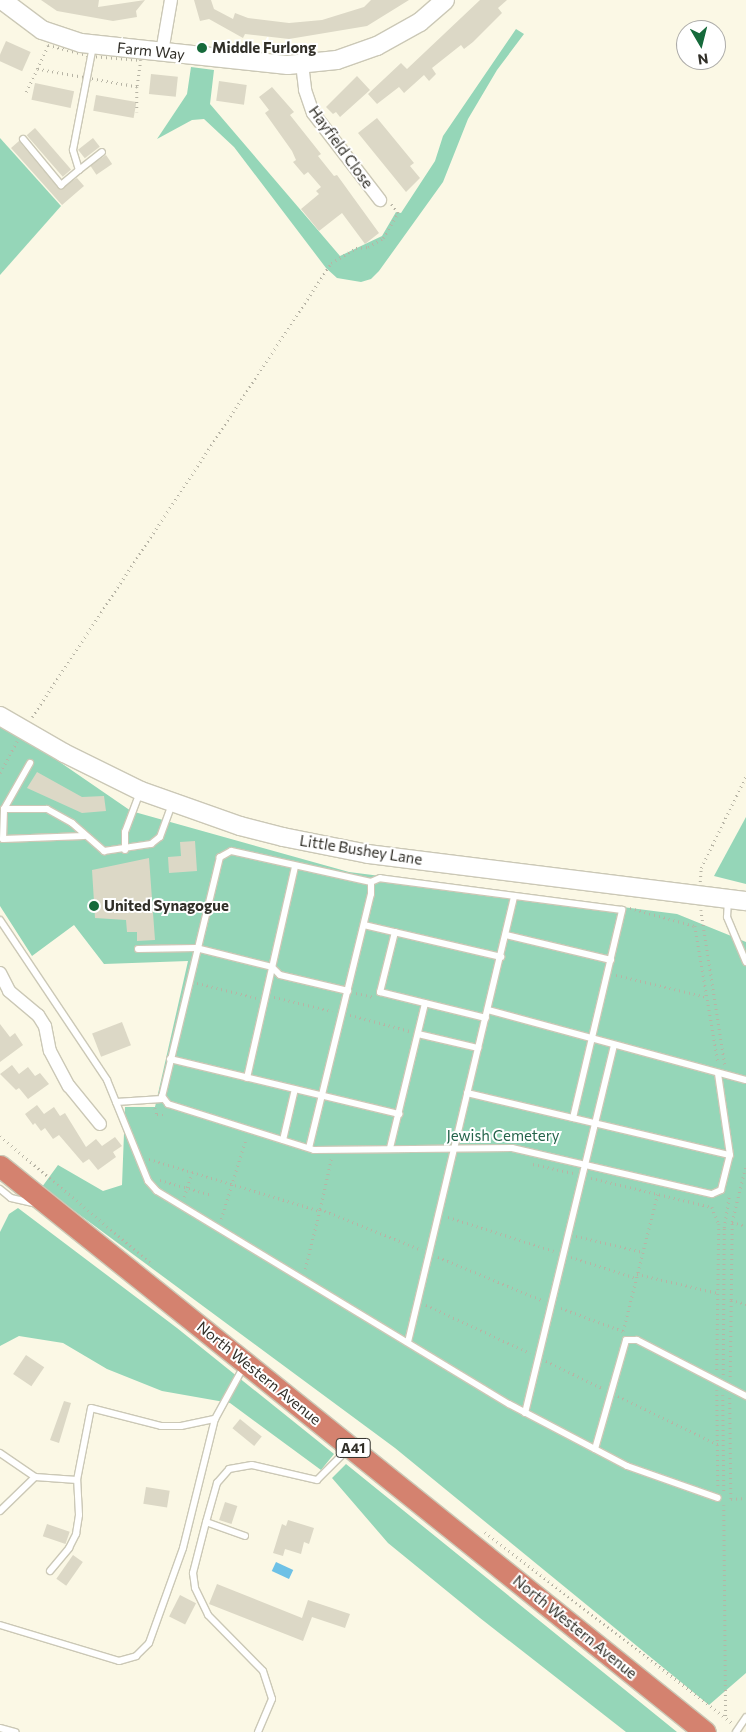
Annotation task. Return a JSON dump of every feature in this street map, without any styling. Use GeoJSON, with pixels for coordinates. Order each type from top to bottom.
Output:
{"type":"FeatureCollection","features":[{"type":"Feature","properties":{"kind":"highway","name":"North Western Avenue"},"geometry":{"type":"LineString","coordinates":[[3,1180],[50,1206],[705,1732]]}},
{"type":"Feature","properties":{"kind":"street","name":"Farm Way"},"geometry":{"type":"LineString","coordinates":[[2,0],[42,30],[93,45],[302,64],[337,60],[377,46],[420,22],[445,0]]}},
{"type":"Feature","properties":{"kind":"street"},"geometry":{"type":"LineString","coordinates":[[162,52],[171,0]]}},
{"type":"Feature","properties":{"kind":"street","name":"Hayfield Close"},"geometry":{"type":"LineString","coordinates":[[302,64],[305,90],[313,113],[380,200]]}},
{"type":"Feature","properties":{"kind":"street","name":"Little Bushey Lane"},"geometry":{"type":"LineString","coordinates":[[0,716],[23,731],[141,791],[240,826],[325,847],[699,894],[746,902]]}},
{"type":"Feature","properties":{"kind":"street"},"geometry":{"type":"LineString","coordinates":[[0,974],[9,991],[38,1015],[45,1026],[50,1051],[69,1086],[100,1124]]}},
{"type":"Feature","properties":{"kind":"lane"},"geometry":{"type":"LineString","coordinates":[[79,170],[73,150],[93,45]]}},
{"type":"Feature","properties":{"kind":"lane"},"geometry":{"type":"LineString","coordinates":[[23,139],[61,185],[102,152]]}},
{"type":"Feature","properties":{"kind":"lane"},"geometry":{"type":"LineString","coordinates":[[30,763],[4,809],[2,821],[3,839],[84,836]]}},
{"type":"Feature","properties":{"kind":"lane"},"geometry":{"type":"LineString","coordinates":[[125,850],[125,832],[141,791]]}},
{"type":"Feature","properties":{"kind":"lane"},"geometry":{"type":"LineString","coordinates":[[4,809],[47,809],[72,824],[104,851],[125,850],[151,844],[160,837],[173,803]]}},
{"type":"Feature","properties":{"kind":"lane"},"geometry":{"type":"LineString","coordinates":[[162,1099],[188,981],[220,857],[224,852],[231,851],[371,882],[380,878],[622,910],[573,1118]]}},
{"type":"Feature","properties":{"kind":"lane"},"geometry":{"type":"LineString","coordinates":[[247,1078],[295,866]]}},
{"type":"Feature","properties":{"kind":"lane"},"geometry":{"type":"LineString","coordinates":[[309,1148],[364,925],[371,882]]}},
{"type":"Feature","properties":{"kind":"lane"},"geometry":{"type":"LineString","coordinates":[[408,1342],[514,896]]}},
{"type":"Feature","properties":{"kind":"lane"},"geometry":{"type":"LineString","coordinates":[[728,898],[727,917],[746,962]]}},
{"type":"Feature","properties":{"kind":"lane"},"geometry":{"type":"LineString","coordinates":[[0,920],[83,1040],[107,1080],[146,1176],[157,1191],[302,1280],[525,1412],[627,1466],[718,1498]]}},
{"type":"Feature","properties":{"kind":"lane"},"geometry":{"type":"LineString","coordinates":[[364,925],[501,957]]}},
{"type":"Feature","properties":{"kind":"lane"},"geometry":{"type":"LineString","coordinates":[[394,932],[380,992],[486,1018]]}},
{"type":"Feature","properties":{"kind":"lane"},"geometry":{"type":"LineString","coordinates":[[506,935],[610,960]]}},
{"type":"Feature","properties":{"kind":"lane"},"geometry":{"type":"LineString","coordinates":[[138,949],[196,948],[272,967],[280,975],[348,991]]}},
{"type":"Feature","properties":{"kind":"lane"},"geometry":{"type":"LineString","coordinates":[[390,1148],[425,1003]]}},
{"type":"Feature","properties":{"kind":"lane"},"geometry":{"type":"LineString","coordinates":[[488,1010],[593,1037],[614,1046],[746,1080]]}},
{"type":"Feature","properties":{"kind":"lane"},"geometry":{"type":"LineString","coordinates":[[418,1034],[478,1048]]}},
{"type":"Feature","properties":{"kind":"lane"},"geometry":{"type":"LineString","coordinates":[[525,1412],[614,1046]]}},
{"type":"Feature","properties":{"kind":"lane"},"geometry":{"type":"LineString","coordinates":[[170,1060],[399,1114]]}},
{"type":"Feature","properties":{"kind":"lane"},"geometry":{"type":"LineString","coordinates":[[116,1102],[162,1099],[168,1104],[309,1148],[334,1150],[455,1146],[512,1148],[714,1194],[723,1186],[730,1155],[718,1074]]}},
{"type":"Feature","properties":{"kind":"lane"},"geometry":{"type":"LineString","coordinates":[[284,1140],[296,1089]]}},
{"type":"Feature","properties":{"kind":"lane"},"geometry":{"type":"LineString","coordinates":[[467,1092],[730,1155]]}},
{"type":"Feature","properties":{"kind":"lane"},"geometry":{"type":"LineString","coordinates":[[595,1450],[626,1340],[637,1340],[746,1396]]}},
{"type":"Feature","properties":{"kind":"lane"},"geometry":{"type":"LineString","coordinates":[[0,1625],[119,1661],[136,1656],[149,1643],[183,1548],[215,1419],[246,1362]]}},
{"type":"Feature","properties":{"kind":"lane"},"geometry":{"type":"LineString","coordinates":[[50,1571],[69,1548],[76,1534],[80,1515],[78,1480],[91,1408],[161,1426],[182,1426],[215,1419]]}},
{"type":"Feature","properties":{"kind":"lane"},"geometry":{"type":"LineString","coordinates":[[258,1732],[272,1699],[263,1671],[208,1615],[195,1588],[193,1573],[217,1483],[230,1469],[252,1465],[317,1480],[351,1446]]}},
{"type":"Feature","properties":{"kind":"lane"},"geometry":{"type":"LineString","coordinates":[[0,1453],[36,1477],[78,1480]]}},
{"type":"Feature","properties":{"kind":"lane"},"geometry":{"type":"LineString","coordinates":[[0,1510],[36,1477]]}},
{"type":"Feature","properties":{"kind":"lane"},"geometry":{"type":"LineString","coordinates":[[206,1522],[245,1536]]}},
{"type":"Feature","properties":{"kind":"lane"},"geometry":{"type":"LineString","coordinates":[[737,1730],[746,1717]]}},
{"type":"Feature","properties":{"kind":"lane"},"geometry":{"type":"LineString","coordinates":[[0,1728],[15,1732]]}},
{"type":"Feature","properties":{"kind":"path"},"geometry":{"type":"LineString","coordinates":[[26,92],[37,69]]}},
{"type":"Feature","properties":{"kind":"path"},"geometry":{"type":"LineString","coordinates":[[137,88],[138,112]]}},
{"type":"Feature","properties":{"kind":"path"},"geometry":{"type":"LineString","coordinates":[[0,773],[23,731],[331,264],[356,248],[368,246],[383,238],[398,213],[389,200],[380,200]]}},
{"type":"Feature","properties":{"kind":"path"},"geometry":{"type":"LineString","coordinates":[[728,1076],[699,894],[701,868],[746,776]]}},
{"type":"Feature","properties":{"kind":"path"},"geometry":{"type":"LineString","coordinates":[[622,910],[629,908],[695,926],[718,1074]]}},
{"type":"Feature","properties":{"kind":"path"},"geometry":{"type":"LineString","coordinates":[[608,973],[707,996]]}},
{"type":"Feature","properties":{"kind":"path"},"geometry":{"type":"LineString","coordinates":[[188,981],[265,999]]}},
{"type":"Feature","properties":{"kind":"path"},"geometry":{"type":"LineString","coordinates":[[348,991],[379,998],[380,992]]}},
{"type":"Feature","properties":{"kind":"path"},"geometry":{"type":"LineString","coordinates":[[218,1228],[248,1129]]}},
{"type":"Feature","properties":{"kind":"path"},"geometry":{"type":"LineString","coordinates":[[0,1136],[160,1271]]}},
{"type":"Feature","properties":{"kind":"path"},"geometry":{"type":"LineString","coordinates":[[302,1280],[334,1150]]}},
{"type":"Feature","properties":{"kind":"path"},"geometry":{"type":"LineString","coordinates":[[138,1156],[320,1210],[623,1331]]}},
{"type":"Feature","properties":{"kind":"path"},"geometry":{"type":"LineString","coordinates":[[731,1300],[732,1222],[746,1164]]}},
{"type":"Feature","properties":{"kind":"path"},"geometry":{"type":"LineString","coordinates":[[181,1206],[192,1172]]}},
{"type":"Feature","properties":{"kind":"path"},"geometry":{"type":"LineString","coordinates":[[146,1176],[212,1196]]}},
{"type":"Feature","properties":{"kind":"path"},"geometry":{"type":"LineString","coordinates":[[626,1340],[623,1331],[660,1182]]}},
{"type":"Feature","properties":{"kind":"path"},"geometry":{"type":"LineString","coordinates":[[718,1498],[724,1228],[731,1187]]}},
{"type":"Feature","properties":{"kind":"path"},"geometry":{"type":"LineString","coordinates":[[714,1194],[712,1210],[719,1224],[718,1292],[726,1719]]}},
{"type":"Feature","properties":{"kind":"path"},"geometry":{"type":"LineString","coordinates":[[439,1214],[637,1276],[718,1292]]}},
{"type":"Feature","properties":{"kind":"path"},"geometry":{"type":"LineString","coordinates":[[732,1222],[746,1226]]}},
{"type":"Feature","properties":{"kind":"path"},"geometry":{"type":"LineString","coordinates":[[569,1234],[643,1252]]}},
{"type":"Feature","properties":{"kind":"path"},"geometry":{"type":"LineString","coordinates":[[418,1301],[539,1357],[719,1445]]}},
{"type":"Feature","properties":{"kind":"path"},"geometry":{"type":"LineString","coordinates":[[484,1531],[726,1719],[737,1730]]}},
{"type":"Feature","properties":{"kind":"green space"},"geometry":{"type":"Polygon","coordinates":[[[516,29],[524,34],[497,70],[468,119],[443,182],[379,271],[371,279],[361,282],[337,278],[326,268],[234,147],[204,119],[192,120],[157,139],[187,94],[191,67],[214,70],[210,104],[340,256],[382,236],[396,212],[401,213],[435,161],[443,136],[516,29]]]}},
{"type":"Feature","properties":{"kind":"green space"},"geometry":{"type":"Polygon","coordinates":[[[0,138],[61,206],[0,275],[0,138]]]}},
{"type":"Feature","properties":{"kind":"green space","name":"Jewish Cemetery"},"geometry":{"type":"Polygon","coordinates":[[[0,721],[131,811],[349,872],[677,914],[746,942],[746,1673],[709,1705],[395,1448],[42,1187],[58,1165],[103,1191],[122,1185],[125,1107],[155,1107],[188,961],[104,964],[74,925],[32,956],[0,906],[0,721]]]}},
{"type":"Feature","properties":{"kind":"green space"},"geometry":{"type":"Polygon","coordinates":[[[746,817],[746,884],[714,876],[746,817]]]}},
{"type":"Feature","properties":{"kind":"green space"},"geometry":{"type":"Polygon","coordinates":[[[18,1208],[177,1328],[334,1454],[321,1470],[230,1403],[162,1391],[107,1369],[63,1343],[19,1336],[0,1346],[0,1232],[9,1214],[18,1208]]]}},
{"type":"Feature","properties":{"kind":"green space"},"geometry":{"type":"Polygon","coordinates":[[[346,1464],[677,1732],[626,1732],[480,1618],[388,1543],[332,1478],[346,1464]]]}},
{"type":"Feature","properties":{"kind":"water"},"geometry":{"type":"Polygon","coordinates":[[[276,1562],[293,1570],[289,1579],[272,1571],[276,1562]]]}},
{"type":"Feature","properties":{"kind":"building"},"geometry":{"type":"Polygon","coordinates":[[[41,0],[99,0],[98,7],[145,0],[136,11],[137,17],[113,21],[57,11],[41,0]]]}},
{"type":"Feature","properties":{"kind":"building"},"geometry":{"type":"Polygon","coordinates":[[[194,0],[211,0],[214,9],[233,19],[235,13],[248,18],[289,23],[322,20],[364,7],[371,0],[409,0],[367,26],[289,39],[245,34],[243,38],[209,19],[200,21],[194,0]]]}},
{"type":"Feature","properties":{"kind":"building"},"geometry":{"type":"Polygon","coordinates":[[[480,0],[507,0],[498,8],[502,13],[473,42],[464,49],[461,45],[432,68],[436,74],[429,81],[424,75],[404,93],[399,87],[377,104],[368,94],[401,63],[407,69],[480,0]]]}},
{"type":"Feature","properties":{"kind":"building"},"geometry":{"type":"Polygon","coordinates":[[[6,41],[31,52],[22,71],[0,61],[0,54],[6,41]]]}},
{"type":"Feature","properties":{"kind":"building"},"geometry":{"type":"Polygon","coordinates":[[[151,74],[178,77],[176,97],[149,94],[151,74]]]}},
{"type":"Feature","properties":{"kind":"building"},"geometry":{"type":"Polygon","coordinates":[[[357,76],[370,90],[340,117],[336,112],[333,114],[326,107],[357,76]]]}},
{"type":"Feature","properties":{"kind":"building"},"geometry":{"type":"Polygon","coordinates":[[[219,81],[247,85],[244,105],[216,101],[219,81]]]}},
{"type":"Feature","properties":{"kind":"building"},"geometry":{"type":"Polygon","coordinates":[[[35,83],[74,91],[71,108],[31,100],[35,83]]]}},
{"type":"Feature","properties":{"kind":"building"},"geometry":{"type":"Polygon","coordinates":[[[272,87],[294,112],[290,115],[321,154],[318,156],[334,176],[337,175],[379,233],[365,244],[342,213],[319,231],[301,209],[319,194],[316,191],[321,187],[308,172],[304,175],[293,162],[296,160],[292,151],[265,113],[269,110],[259,97],[272,87]]]}},
{"type":"Feature","properties":{"kind":"building"},"geometry":{"type":"Polygon","coordinates":[[[96,95],[136,102],[134,118],[93,111],[96,95]]]}},
{"type":"Feature","properties":{"kind":"building"},"geometry":{"type":"Polygon","coordinates":[[[377,118],[414,163],[410,166],[420,178],[406,192],[358,133],[377,118]]]}},
{"type":"Feature","properties":{"kind":"building"},"geometry":{"type":"Polygon","coordinates":[[[35,128],[71,170],[63,177],[27,135],[35,128]]]}},
{"type":"Feature","properties":{"kind":"building"},"geometry":{"type":"Polygon","coordinates":[[[93,138],[100,147],[85,158],[78,150],[93,138]]]}},
{"type":"Feature","properties":{"kind":"building"},"geometry":{"type":"Polygon","coordinates":[[[19,141],[59,189],[77,178],[84,186],[62,205],[11,148],[19,141]]]}},
{"type":"Feature","properties":{"kind":"building"},"geometry":{"type":"Polygon","coordinates":[[[106,155],[112,164],[96,175],[90,166],[106,155]]]}},
{"type":"Feature","properties":{"kind":"building"},"geometry":{"type":"Polygon","coordinates":[[[37,772],[82,797],[104,796],[106,811],[82,813],[27,788],[37,772]]]}},
{"type":"Feature","properties":{"kind":"building"},"geometry":{"type":"Polygon","coordinates":[[[195,841],[197,871],[169,873],[168,857],[181,856],[180,842],[195,841]]]}},
{"type":"Feature","properties":{"kind":"building"},"geometry":{"type":"Polygon","coordinates":[[[149,858],[155,940],[137,941],[137,932],[127,932],[126,920],[95,918],[92,870],[149,858]]]}},
{"type":"Feature","properties":{"kind":"building"},"geometry":{"type":"Polygon","coordinates":[[[122,1022],[131,1045],[101,1057],[92,1033],[122,1022]]]}},
{"type":"Feature","properties":{"kind":"building"},"geometry":{"type":"Polygon","coordinates":[[[0,1024],[10,1037],[15,1033],[23,1045],[0,1062],[0,1024]]]}},
{"type":"Feature","properties":{"kind":"building"},"geometry":{"type":"Polygon","coordinates":[[[12,1065],[19,1074],[28,1067],[35,1076],[40,1073],[49,1084],[28,1099],[19,1088],[16,1090],[0,1074],[12,1065]]]}},
{"type":"Feature","properties":{"kind":"building"},"geometry":{"type":"Polygon","coordinates":[[[37,1105],[44,1114],[54,1107],[60,1116],[65,1113],[86,1147],[96,1139],[102,1146],[115,1137],[122,1146],[113,1152],[116,1157],[98,1170],[89,1159],[83,1163],[59,1135],[53,1139],[45,1128],[41,1131],[35,1123],[33,1125],[25,1114],[37,1105]]]}},
{"type":"Feature","properties":{"kind":"building"},"geometry":{"type":"Polygon","coordinates":[[[26,1355],[44,1367],[31,1386],[13,1374],[26,1355]]]}},
{"type":"Feature","properties":{"kind":"building"},"geometry":{"type":"Polygon","coordinates":[[[64,1401],[71,1403],[59,1443],[50,1440],[64,1401]]]}},
{"type":"Feature","properties":{"kind":"building"},"geometry":{"type":"Polygon","coordinates":[[[240,1419],[262,1437],[254,1446],[232,1428],[240,1419]]]}},
{"type":"Feature","properties":{"kind":"building"},"geometry":{"type":"Polygon","coordinates":[[[146,1487],[170,1491],[167,1508],[143,1504],[146,1487]]]}},
{"type":"Feature","properties":{"kind":"building"},"geometry":{"type":"Polygon","coordinates":[[[225,1502],[237,1506],[231,1524],[219,1520],[225,1502]]]}},
{"type":"Feature","properties":{"kind":"building"},"geometry":{"type":"Polygon","coordinates":[[[288,1520],[314,1528],[309,1544],[304,1542],[301,1554],[285,1549],[283,1556],[273,1553],[282,1524],[286,1526],[288,1520]]]}},
{"type":"Feature","properties":{"kind":"building"},"geometry":{"type":"Polygon","coordinates":[[[47,1524],[70,1532],[65,1544],[43,1536],[47,1524]]]}},
{"type":"Feature","properties":{"kind":"building"},"geometry":{"type":"Polygon","coordinates":[[[73,1555],[83,1562],[66,1586],[56,1579],[73,1555]]]}},
{"type":"Feature","properties":{"kind":"building"},"geometry":{"type":"Polygon","coordinates":[[[217,1584],[302,1618],[308,1600],[350,1614],[345,1628],[312,1617],[303,1641],[209,1604],[217,1584]]]}},
{"type":"Feature","properties":{"kind":"building"},"geometry":{"type":"Polygon","coordinates":[[[180,1595],[196,1603],[185,1625],[169,1616],[180,1595]]]}},
{"type":"Feature","properties":{"kind":"place","name":"Middle Furlong"},"geometry":{"type":"Point","coordinates":[202,48]}},
{"type":"Feature","properties":{"kind":"place","name":"United Synagogue"},"geometry":{"type":"Point","coordinates":[94,906]}}]}
